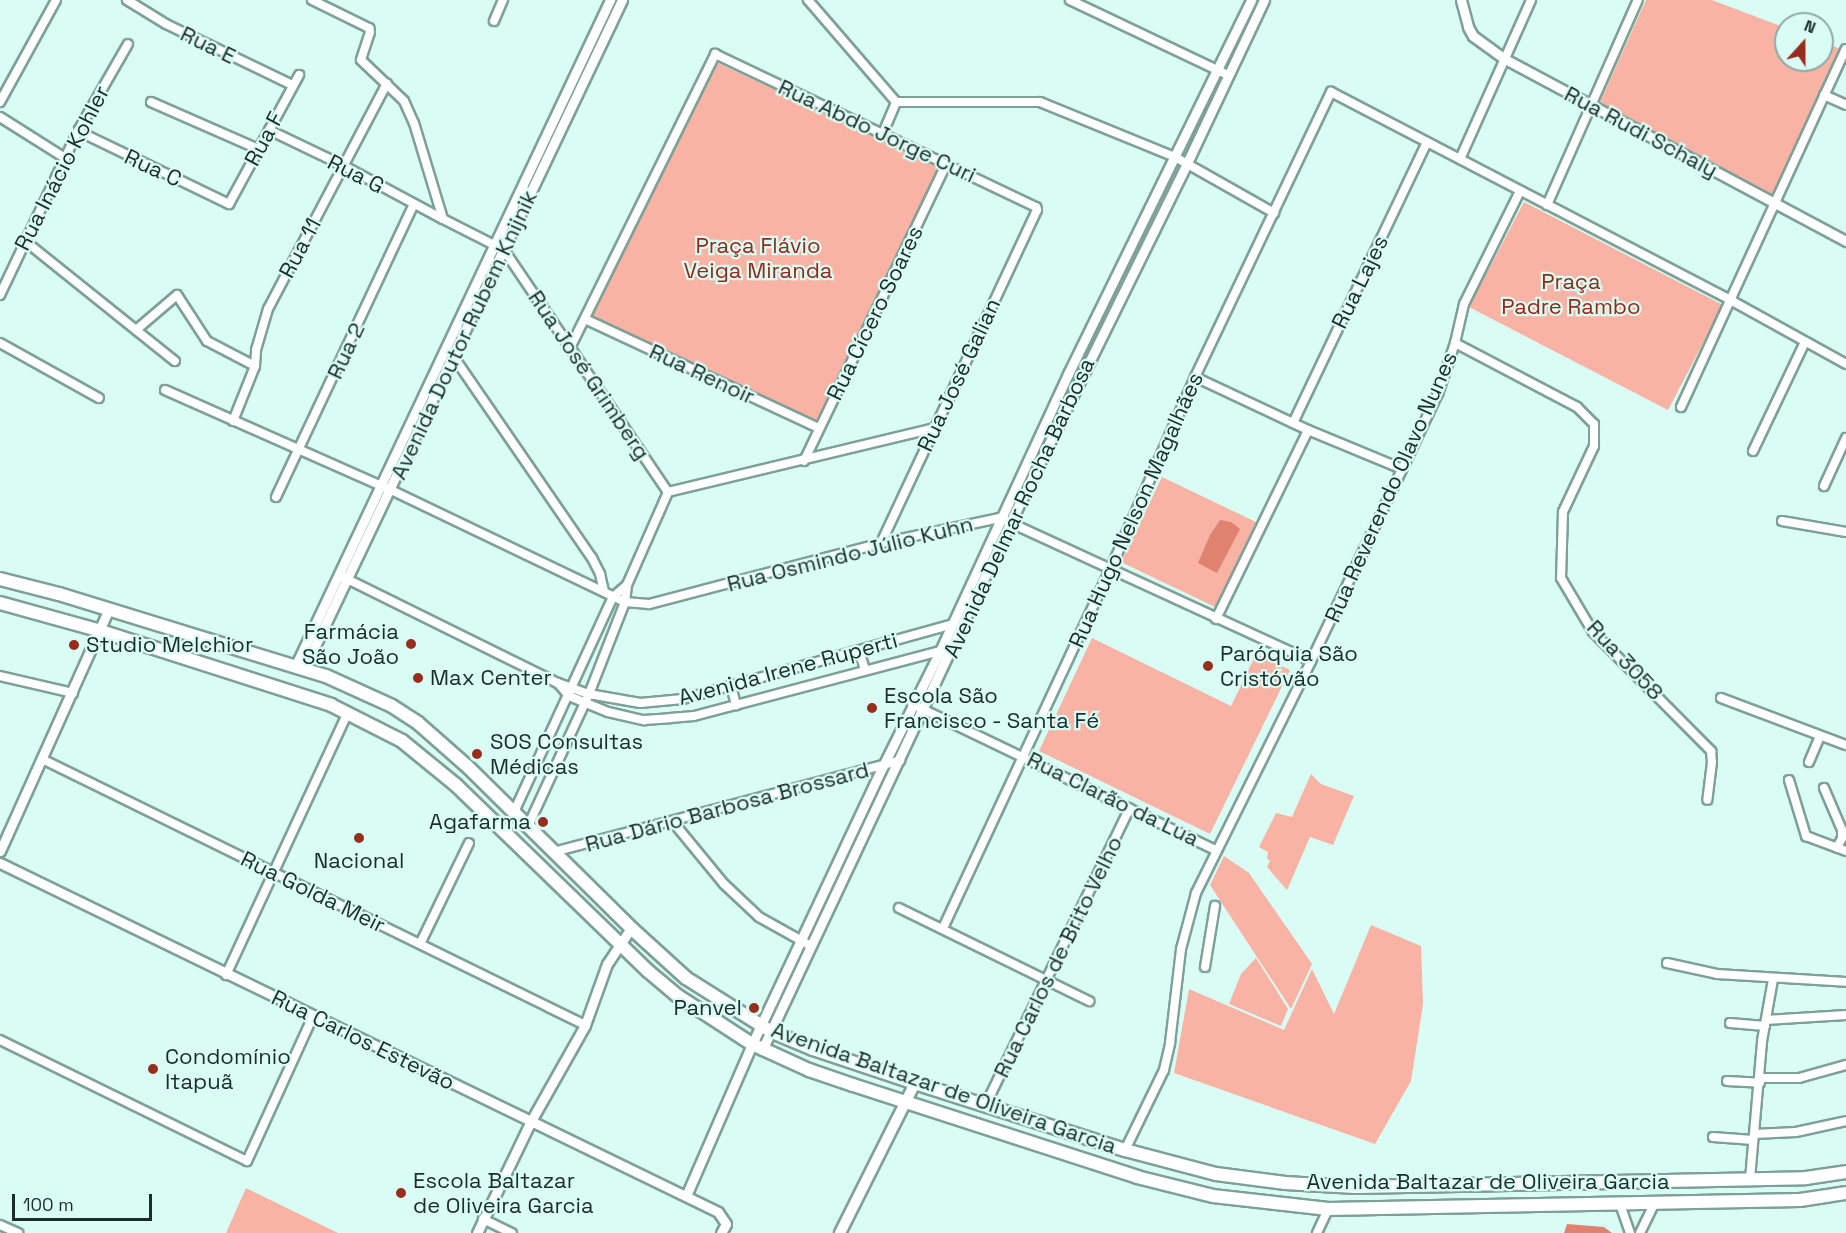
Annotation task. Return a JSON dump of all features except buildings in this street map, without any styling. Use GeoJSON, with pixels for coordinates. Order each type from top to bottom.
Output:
{"type":"FeatureCollection","features":[{"type":"Feature","properties":{"kind":"main road","name":"Avenida Baltazar de Oliveira Garcia"},"geometry":{"type":"LineString","coordinates":[[0,579],[109,609],[300,668],[369,694],[418,723],[467,766],[631,928],[686,978],[765,1029],[813,1049],[985,1106],[1125,1150],[1216,1174],[1356,1187],[1806,1178],[1846,1172]]}},
{"type":"Feature","properties":{"kind":"main road","name":"Avenida Baltazar de Oliveira Garcia"},"geometry":{"type":"LineString","coordinates":[[0,603],[101,631],[331,705],[402,741],[456,785],[619,945],[678,996],[757,1047],[808,1070],[1137,1177],[1213,1196],[1328,1209],[1800,1200],[1846,1193]]}},
{"type":"Feature","properties":{"kind":"main road"},"geometry":{"type":"LineString","coordinates":[[840,1233],[915,1083]]}},
{"type":"Feature","properties":{"kind":"street"},"geometry":{"type":"LineString","coordinates":[[0,102],[56,0]]}},
{"type":"Feature","properties":{"kind":"street","name":"Rua E"},"geometry":{"type":"LineString","coordinates":[[127,0],[166,24],[292,85]]}},
{"type":"Feature","properties":{"kind":"street"},"geometry":{"type":"LineString","coordinates":[[312,0],[369,28],[370,32],[361,60],[404,101],[414,123],[443,219],[504,250]]}},
{"type":"Feature","properties":{"kind":"street"},"geometry":{"type":"LineString","coordinates":[[494,21],[503,0]]}},
{"type":"Feature","properties":{"kind":"street","name":"Avenida Doutor Rubem Knijnik"},"geometry":{"type":"LineString","coordinates":[[300,668],[344,577],[391,490],[566,123],[605,24],[610,0]]}},
{"type":"Feature","properties":{"kind":"street","name":"Avenida Doutor Rubem Knijnik"},"geometry":{"type":"LineString","coordinates":[[344,577],[381,486],[555,118],[605,24],[622,0]]}},
{"type":"Feature","properties":{"kind":"street"},"geometry":{"type":"LineString","coordinates":[[808,0],[896,102],[1040,102],[1175,157],[1274,213]]}},
{"type":"Feature","properties":{"kind":"street"},"geometry":{"type":"LineString","coordinates":[[1070,0],[1228,75]]}},
{"type":"Feature","properties":{"kind":"street","name":"Avenida Delmar Rocha Barbosa"},"geometry":{"type":"LineString","coordinates":[[686,1196],[757,1047],[802,941],[912,704],[940,651],[1000,518],[1251,0]]}},
{"type":"Feature","properties":{"kind":"street","name":"Avenida Delmar Rocha Barbosa"},"geometry":{"type":"LineString","coordinates":[[765,1029],[811,946],[954,647],[1010,523],[1187,163],[1264,0]]}},
{"type":"Feature","properties":{"kind":"street","name":"Rua Rudi Schaly"},"geometry":{"type":"LineString","coordinates":[[1461,0],[1468,27],[1473,36],[1505,59],[1846,242]]}},
{"type":"Feature","properties":{"kind":"street"},"geometry":{"type":"LineString","coordinates":[[1460,159],[1531,0]]}},
{"type":"Feature","properties":{"kind":"street"},"geometry":{"type":"LineString","coordinates":[[1547,205],[1638,0]]}},
{"type":"Feature","properties":{"kind":"street","name":"Rua Inácio Kohler"},"geometry":{"type":"LineString","coordinates":[[0,295],[78,131],[128,44]]}},
{"type":"Feature","properties":{"kind":"street"},"geometry":{"type":"LineString","coordinates":[[1681,407],[1732,301],[1846,49]]}},
{"type":"Feature","properties":{"kind":"street","name":"Rua Abdo Jorge Curi"},"geometry":{"type":"LineString","coordinates":[[585,319],[715,54],[1038,208]]}},
{"type":"Feature","properties":{"kind":"street","name":"Rua F"},"geometry":{"type":"LineString","coordinates":[[229,204],[299,75]]}},
{"type":"Feature","properties":{"kind":"street","name":"Rua 11"},"geometry":{"type":"LineString","coordinates":[[234,421],[255,366],[256,350],[268,309],[387,83]]}},
{"type":"Feature","properties":{"kind":"street","name":"Rua Hugo Nelson Magalhães"},"geometry":{"type":"LineString","coordinates":[[943,928],[1025,756],[1195,377],[1331,92],[1427,142]]}},
{"type":"Feature","properties":{"kind":"street"},"geometry":{"type":"LineString","coordinates":[[1824,95],[1846,105]]}},
{"type":"Feature","properties":{"kind":"street"},"geometry":{"type":"LineString","coordinates":[[151,102],[258,149]]}},
{"type":"Feature","properties":{"kind":"street"},"geometry":{"type":"LineString","coordinates":[[883,133],[896,102]]}},
{"type":"Feature","properties":{"kind":"street"},"geometry":{"type":"LineString","coordinates":[[0,117],[65,158]]}},
{"type":"Feature","properties":{"kind":"street"},"geometry":{"type":"LineString","coordinates":[[555,118],[566,123]]}},
{"type":"Feature","properties":{"kind":"street","name":"Rua G"},"geometry":{"type":"LineString","coordinates":[[269,130],[344,166],[443,219]]}},
{"type":"Feature","properties":{"kind":"street","name":"Rua C"},"geometry":{"type":"LineString","coordinates":[[78,131],[229,204]]}},
{"type":"Feature","properties":{"kind":"street"},"geometry":{"type":"LineString","coordinates":[[1427,142],[1732,301],[1846,364]]}},
{"type":"Feature","properties":{"kind":"street","name":"Rua Lajes"},"geometry":{"type":"LineString","coordinates":[[1293,423],[1427,142]]}},
{"type":"Feature","properties":{"kind":"street","name":"Rua Cícero Soares"},"geometry":{"type":"LineString","coordinates":[[804,461],[946,164]]}},
{"type":"Feature","properties":{"kind":"street","name":"Rua Reverendo Olavo Nunes"},"geometry":{"type":"LineString","coordinates":[[1125,1150],[1164,1070],[1170,1043],[1181,949],[1196,893],[1311,661],[1438,394],[1455,343],[1464,304],[1520,191]]}},
{"type":"Feature","properties":{"kind":"street","name":"Rua 2"},"geometry":{"type":"LineString","coordinates":[[276,497],[414,204]]}},
{"type":"Feature","properties":{"kind":"street","name":"Rua José Galian"},"geometry":{"type":"LineString","coordinates":[[881,543],[1038,208]]}},
{"type":"Feature","properties":{"kind":"street"},"geometry":{"type":"LineString","coordinates":[[25,242],[175,361]]}},
{"type":"Feature","properties":{"kind":"street","name":"Rua José Grimberg"},"geometry":{"type":"LineString","coordinates":[[504,250],[668,492]]}},
{"type":"Feature","properties":{"kind":"street"},"geometry":{"type":"LineString","coordinates":[[136,330],[177,295],[207,341],[255,366]]}},
{"type":"Feature","properties":{"kind":"street"},"geometry":{"type":"LineString","coordinates":[[571,346],[585,319]]}},
{"type":"Feature","properties":{"kind":"street","name":"Rua Renoir"},"geometry":{"type":"LineString","coordinates":[[585,319],[819,428]]}},
{"type":"Feature","properties":{"kind":"street"},"geometry":{"type":"LineString","coordinates":[[1753,451],[1805,342]]}},
{"type":"Feature","properties":{"kind":"street"},"geometry":{"type":"LineString","coordinates":[[0,343],[99,398]]}},
{"type":"Feature","properties":{"kind":"street","name":"Rua 3058"},"geometry":{"type":"LineString","coordinates":[[1455,343],[1577,407],[1594,424],[1594,446],[1563,512],[1561,578],[1593,632],[1711,751],[1712,762],[1707,800]]}},
{"type":"Feature","properties":{"kind":"street"},"geometry":{"type":"LineString","coordinates":[[447,347],[592,558],[604,592]]}},
{"type":"Feature","properties":{"kind":"street"},"geometry":{"type":"LineString","coordinates":[[1195,377],[1308,430],[1402,469]]}},
{"type":"Feature","properties":{"kind":"street","name":"Rua Osmindo Júlio Kuhn"},"geometry":{"type":"LineString","coordinates":[[165,390],[391,490],[625,602],[649,604],[881,543],[1000,518],[1216,620],[1311,661]]}},
{"type":"Feature","properties":{"kind":"street"},"geometry":{"type":"LineString","coordinates":[[528,826],[589,694],[625,602],[627,585],[668,492],[934,429]]}},
{"type":"Feature","properties":{"kind":"street"},"geometry":{"type":"LineString","coordinates":[[1216,620],[1308,430]]}},
{"type":"Feature","properties":{"kind":"street"},"geometry":{"type":"LineString","coordinates":[[1824,486],[1846,438]]}},
{"type":"Feature","properties":{"kind":"street"},"geometry":{"type":"LineString","coordinates":[[1782,521],[1846,532]]}},
{"type":"Feature","properties":{"kind":"street"},"geometry":{"type":"LineString","coordinates":[[344,577],[558,683],[569,696]]}},
{"type":"Feature","properties":{"kind":"street"},"geometry":{"type":"LineString","coordinates":[[514,812],[613,597],[627,585]]}},
{"type":"Feature","properties":{"kind":"street"},"geometry":{"type":"LineString","coordinates":[[0,851],[109,609]]}},
{"type":"Feature","properties":{"kind":"street","name":"Avenida Irene Ruperti"},"geometry":{"type":"LineString","coordinates":[[558,683],[589,694],[640,703],[683,699],[967,619]]}},
{"type":"Feature","properties":{"kind":"street","name":"Avenida Irene Ruperti"},"geometry":{"type":"LineString","coordinates":[[569,696],[584,704],[627,718],[644,720],[694,716],[954,647]]}},
{"type":"Feature","properties":{"kind":"street"},"geometry":{"type":"LineString","coordinates":[[859,651],[865,670]]}},
{"type":"Feature","properties":{"kind":"street"},"geometry":{"type":"LineString","coordinates":[[0,676],[73,693]]}},
{"type":"Feature","properties":{"kind":"street"},"geometry":{"type":"LineString","coordinates":[[731,686],[736,705]]}},
{"type":"Feature","properties":{"kind":"street"},"geometry":{"type":"LineString","coordinates":[[1721,698],[1846,745]]}},
{"type":"Feature","properties":{"kind":"street","name":"Rua Clarão da Lua"},"geometry":{"type":"LineString","coordinates":[[912,704],[1025,756],[1216,850]]}},
{"type":"Feature","properties":{"kind":"street"},"geometry":{"type":"LineString","coordinates":[[225,975],[347,714]]}},
{"type":"Feature","properties":{"kind":"street"},"geometry":{"type":"LineString","coordinates":[[1809,762],[1820,735]]}},
{"type":"Feature","properties":{"kind":"street","name":"Rua Golda Meir"},"geometry":{"type":"LineString","coordinates":[[42,759],[585,1025]]}},
{"type":"Feature","properties":{"kind":"street","name":"Rua Dário Barbosa Brossard"},"geometry":{"type":"LineString","coordinates":[[553,852],[900,760]]}},
{"type":"Feature","properties":{"kind":"street"},"geometry":{"type":"LineString","coordinates":[[1789,780],[1806,836],[1846,851]]}},
{"type":"Feature","properties":{"kind":"street"},"geometry":{"type":"LineString","coordinates":[[1824,788],[1842,830],[1842,838],[1837,848]]}},
{"type":"Feature","properties":{"kind":"street","name":"Rua Carlos de Brito Velho"},"geometry":{"type":"LineString","coordinates":[[985,1106],[1130,808]]}},
{"type":"Feature","properties":{"kind":"street"},"geometry":{"type":"LineString","coordinates":[[673,822],[724,884],[759,917],[811,946]]}},
{"type":"Feature","properties":{"kind":"street"},"geometry":{"type":"LineString","coordinates":[[420,944],[469,843]]}},
{"type":"Feature","properties":{"kind":"street","name":"Rua Carlos Estevão"},"geometry":{"type":"LineString","coordinates":[[0,863],[225,975],[686,1196],[725,1218],[726,1224],[721,1233]]}},
{"type":"Feature","properties":{"kind":"street"},"geometry":{"type":"LineString","coordinates":[[1205,967],[1215,906]]}},
{"type":"Feature","properties":{"kind":"street"},"geometry":{"type":"LineString","coordinates":[[900,908],[1089,1001]]}},
{"type":"Feature","properties":{"kind":"street"},"geometry":{"type":"LineString","coordinates":[[477,1233],[531,1121],[585,1025],[607,964],[631,928]]}},
{"type":"Feature","properties":{"kind":"street"},"geometry":{"type":"LineString","coordinates":[[1667,963],[1717,974],[1846,982]]}},
{"type":"Feature","properties":{"kind":"street"},"geometry":{"type":"LineString","coordinates":[[1750,1179],[1765,1023],[1773,979]]}},
{"type":"Feature","properties":{"kind":"street"},"geometry":{"type":"LineString","coordinates":[[1730,1023],[1765,1023],[1846,1015]]}},
{"type":"Feature","properties":{"kind":"street"},"geometry":{"type":"LineString","coordinates":[[0,1040],[247,1161],[313,1016]]}},
{"type":"Feature","properties":{"kind":"street"},"geometry":{"type":"LineString","coordinates":[[1727,1081],[1799,1078],[1846,1065]]}},
{"type":"Feature","properties":{"kind":"street"},"geometry":{"type":"LineString","coordinates":[[1713,1137],[1753,1137],[1796,1132],[1846,1121]]}},
{"type":"Feature","properties":{"kind":"street"},"geometry":{"type":"LineString","coordinates":[[1620,1204],[1630,1233]]}},
{"type":"Feature","properties":{"kind":"street"},"geometry":{"type":"LineString","coordinates":[[1640,1233],[1654,1204]]}},
{"type":"Feature","properties":{"kind":"street"},"geometry":{"type":"LineString","coordinates":[[1317,1233],[1328,1209]]}},
{"type":"Feature","properties":{"kind":"street"},"geometry":{"type":"LineString","coordinates":[[483,1219],[513,1233]]}},
{"type":"Feature","properties":{"kind":"street"},"geometry":{"type":"LineString","coordinates":[[0,1225],[18,1233]]}},
{"type":"Feature","properties":{"kind":"green space"},"geometry":{"type":"Polygon","coordinates":[[[1646,0],[1712,0],[1774,23],[1774,72],[1831,72],[1774,196],[1600,102],[1646,0]]]}},
{"type":"Feature","properties":{"kind":"green space"},"geometry":{"type":"Polygon","coordinates":[[[1834,46],[1841,49],[1834,64],[1834,46]]]}},
{"type":"Feature","properties":{"kind":"green space","name":"Praça Flávio Veiga Miranda"},"geometry":{"type":"Polygon","coordinates":[[[718,63],[939,167],[816,421],[592,316],[718,63]]]}},
{"type":"Feature","properties":{"kind":"green space","name":"Praça Padre Rambo"},"geometry":{"type":"Polygon","coordinates":[[[1524,202],[1723,305],[1668,410],[1469,307],[1524,202]]]}},
{"type":"Feature","properties":{"kind":"green space"},"geometry":{"type":"Polygon","coordinates":[[[1162,477],[1256,522],[1215,607],[1121,562],[1162,477]]]}},
{"type":"Feature","properties":{"kind":"green space"},"geometry":{"type":"Polygon","coordinates":[[[1092,638],[1231,706],[1256,654],[1290,670],[1210,834],[1039,751],[1092,638]]]}},
{"type":"Feature","properties":{"kind":"green space"},"geometry":{"type":"Polygon","coordinates":[[[1311,774],[1321,784],[1354,796],[1333,845],[1310,837],[1287,890],[1267,867],[1270,861],[1267,858],[1268,852],[1259,847],[1276,813],[1292,817],[1311,774]]]}},
{"type":"Feature","properties":{"kind":"green space"},"geometry":{"type":"Polygon","coordinates":[[[1224,856],[1249,873],[1312,964],[1291,1009],[1210,885],[1224,856]]]}},
{"type":"Feature","properties":{"kind":"green space"},"geometry":{"type":"Polygon","coordinates":[[[1371,925],[1421,946],[1423,1004],[1411,1081],[1375,1144],[1174,1073],[1189,989],[1284,1030],[1312,969],[1334,1014],[1371,925]]]}},
{"type":"Feature","properties":{"kind":"green space"},"geometry":{"type":"Polygon","coordinates":[[[1256,958],[1288,1009],[1281,1026],[1229,1004],[1241,974],[1256,958]]]}},
{"type":"Feature","properties":{"kind":"green space"},"geometry":{"type":"Polygon","coordinates":[[[246,1188],[338,1233],[226,1233],[246,1188]]]}},
{"type":"Feature","properties":{"kind":"shaded area"},"geometry":{"type":"Polygon","coordinates":[[[1220,520],[1231,522],[1240,529],[1217,573],[1198,563],[1210,535],[1220,520]]]}},
{"type":"Feature","properties":{"kind":"shaded area"},"geometry":{"type":"Polygon","coordinates":[[[1567,1224],[1604,1227],[1612,1233],[1564,1233],[1567,1224]]]}},
{"type":"Feature","properties":{"kind":"place","name":"Farmácia São João"},"geometry":{"type":"Point","coordinates":[411,644]}},
{"type":"Feature","properties":{"kind":"place","name":"Studio Melchior"},"geometry":{"type":"Point","coordinates":[74,645]}},
{"type":"Feature","properties":{"kind":"place","name":"Paróquia São Cristóvão"},"geometry":{"type":"Point","coordinates":[1208,666]}},
{"type":"Feature","properties":{"kind":"place","name":"Max Center"},"geometry":{"type":"Point","coordinates":[418,678]}},
{"type":"Feature","properties":{"kind":"place","name":"Escola São Francisco - Santa Fé"},"geometry":{"type":"Point","coordinates":[872,708]}},
{"type":"Feature","properties":{"kind":"place","name":"SOS Consultas Médicas"},"geometry":{"type":"Point","coordinates":[477,754]}},
{"type":"Feature","properties":{"kind":"place","name":"Agafarma"},"geometry":{"type":"Point","coordinates":[543,822]}},
{"type":"Feature","properties":{"kind":"place","name":"Nacional"},"geometry":{"type":"Point","coordinates":[359,838]}},
{"type":"Feature","properties":{"kind":"place","name":"Panvel"},"geometry":{"type":"Point","coordinates":[754,1008]}},
{"type":"Feature","properties":{"kind":"place","name":"Condomínio Itapuã"},"geometry":{"type":"Point","coordinates":[153,1069]}},
{"type":"Feature","properties":{"kind":"place","name":"Escola Baltazar de Oliveira Garcia"},"geometry":{"type":"Point","coordinates":[401,1193]}}]}
